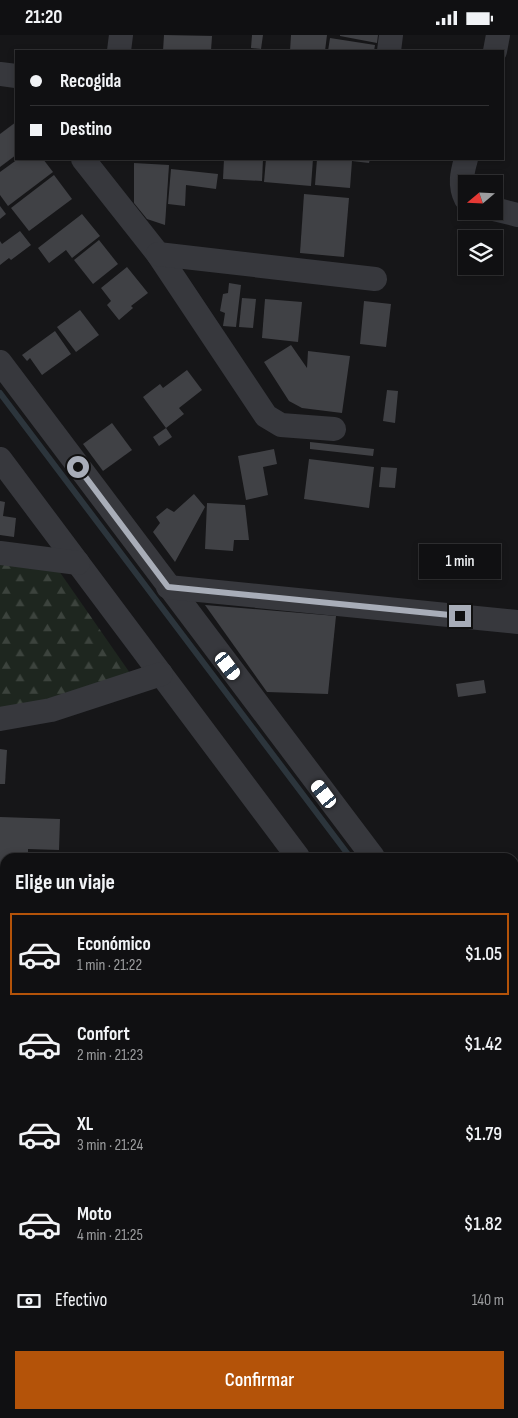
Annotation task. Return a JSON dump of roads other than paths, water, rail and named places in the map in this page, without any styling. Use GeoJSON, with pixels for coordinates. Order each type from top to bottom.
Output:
{"type":"FeatureCollection","features":[{"type":"Feature","properties":{"kind":"street"},"geometry":{"type":"LineString","coordinates":[[119,50],[121,35]]}},
{"type":"Feature","properties":{"kind":"street"},"geometry":{"type":"LineString","coordinates":[[389,50],[391,35]]}},
{"type":"Feature","properties":{"kind":"street"},"geometry":{"type":"LineString","coordinates":[[495,50],[498,35]]}},
{"type":"Feature","properties":{"kind":"street"},"geometry":{"type":"LineString","coordinates":[[0,74],[15,76]]}},
{"type":"Feature","properties":{"kind":"street"},"geometry":{"type":"LineString","coordinates":[[84,160],[158,254],[266,416],[282,425],[334,429]]}},
{"type":"Feature","properties":{"kind":"street"},"geometry":{"type":"LineString","coordinates":[[462,175],[466,160]]}},
{"type":"Feature","properties":{"kind":"street"},"geometry":{"type":"LineString","coordinates":[[503,211],[518,215]]}},
{"type":"Feature","properties":{"kind":"street"},"geometry":{"type":"LineString","coordinates":[[158,254],[375,279]]}},
{"type":"Feature","properties":{"kind":"street"},"geometry":{"type":"LineString","coordinates":[[0,362],[370,853]]}},
{"type":"Feature","properties":{"kind":"street"},"geometry":{"type":"LineString","coordinates":[[0,459],[295,853]]}},
{"type":"Feature","properties":{"kind":"street"},"geometry":{"type":"LineString","coordinates":[[0,553],[78,563]]}},
{"type":"Feature","properties":{"kind":"street"},"geometry":{"type":"LineString","coordinates":[[168,587],[518,622]]}},
{"type":"Feature","properties":{"kind":"street"},"geometry":{"type":"LineString","coordinates":[[0,719],[51,710],[161,675]]}},
{"type":"Feature","properties":{"kind":"waterway"},"geometry":{"type":"LineString","coordinates":[[0,393],[347,853]]}}]}
